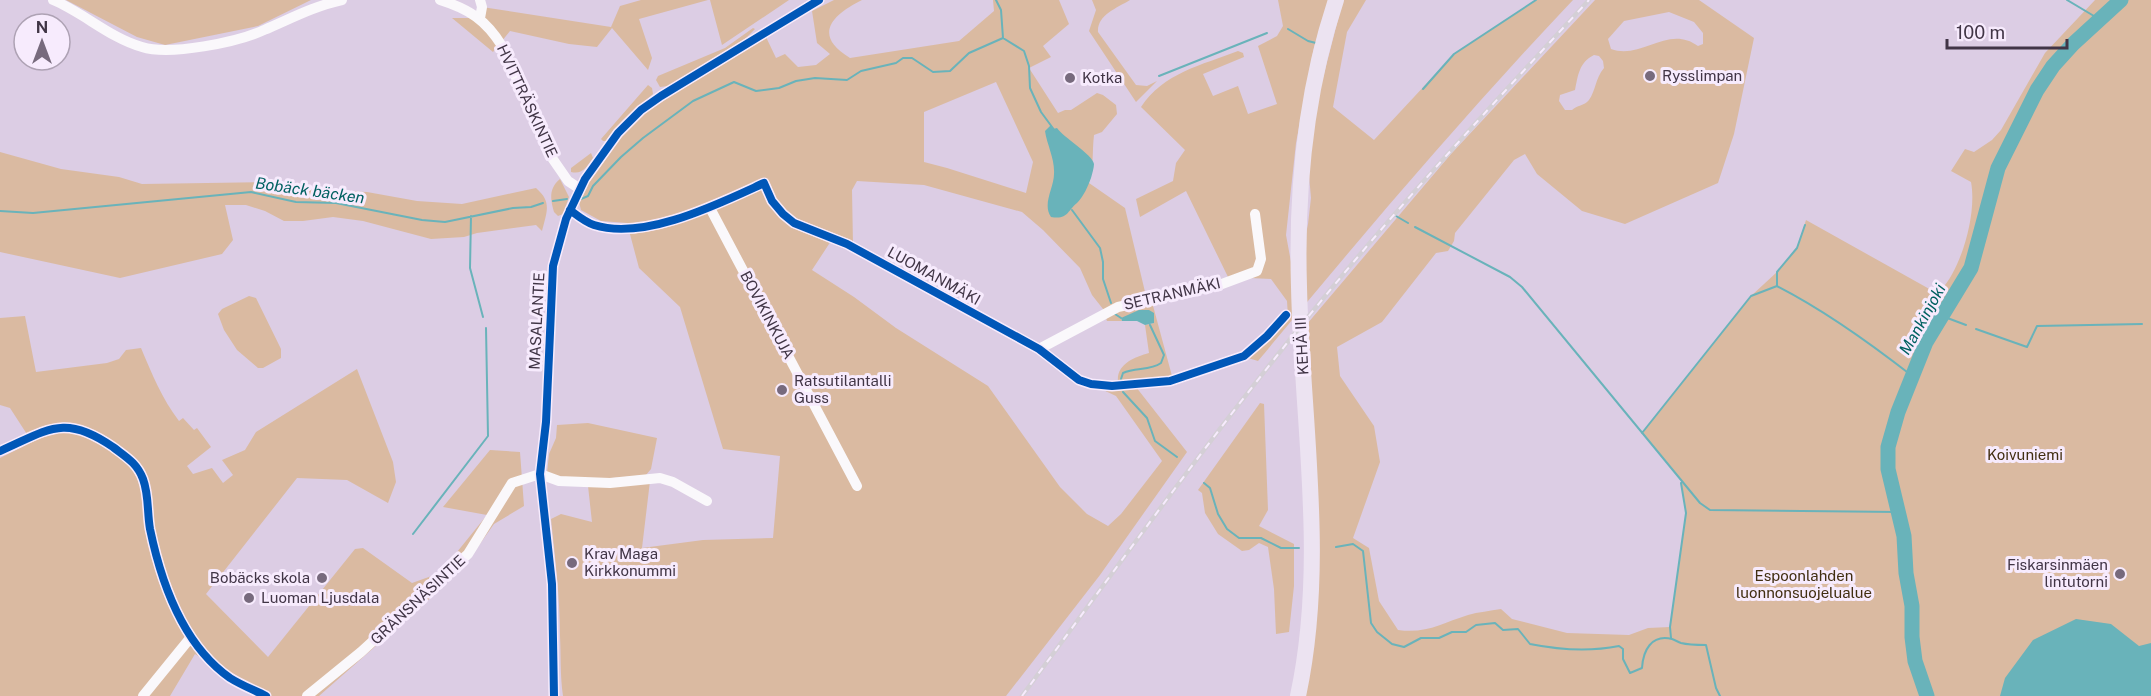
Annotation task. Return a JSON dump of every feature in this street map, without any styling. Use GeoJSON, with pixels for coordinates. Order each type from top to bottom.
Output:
{"type":"FeatureCollection","features":[{"type":"Feature","properties":{"kind":"highway","name":"KEHÄ III"},"geometry":{"type":"LineString","coordinates":[[1298,696],[1305,658],[1312,567],[1311,504],[1299,287],[1299,206],[1303,146],[1318,62],[1336,0]]}},
{"type":"Feature","properties":{"kind":"street"},"geometry":{"type":"LineString","coordinates":[[53,0],[71,8],[128,42],[145,48],[161,50],[183,49],[242,38],[263,31],[306,10],[342,0]]}},
{"type":"Feature","properties":{"kind":"street","name":"HVITTRÄSKINTIE"},"geometry":{"type":"LineString","coordinates":[[440,0],[480,18],[492,30],[502,46],[550,155],[568,181],[580,189]]}},
{"type":"Feature","properties":{"kind":"street"},"geometry":{"type":"LineString","coordinates":[[480,0],[482,7],[480,18]]}},
{"type":"Feature","properties":{"kind":"street","name":"MASALANTIE"},"geometry":{"type":"LineString","coordinates":[[554,696],[552,584],[540,474],[546,422],[553,266],[559,239],[570,210],[600,156],[618,133],[641,110],[819,0]]}},
{"type":"Feature","properties":{"kind":"street","name":"LUOMANMÄKI"},"geometry":{"type":"LineString","coordinates":[[570,210],[586,222],[596,226],[646,227],[710,208],[764,183],[772,201],[794,223],[847,244],[1039,349],[1079,380],[1091,384],[1112,386],[1170,381],[1244,356],[1286,315]]}},
{"type":"Feature","properties":{"kind":"street","name":"BOVIKINKUJA"},"geometry":{"type":"LineString","coordinates":[[710,208],[857,486]]}},
{"type":"Feature","properties":{"kind":"street","name":"SETRANMÄKI"},"geometry":{"type":"LineString","coordinates":[[1039,349],[1118,307],[1222,284],[1257,271],[1261,259],[1256,214]]}},
{"type":"Feature","properties":{"kind":"street"},"geometry":{"type":"LineString","coordinates":[[0,451],[43,431],[64,426],[82,430],[131,458],[146,489],[150,527],[162,572],[179,616],[206,657],[230,677],[266,696]]}},
{"type":"Feature","properties":{"kind":"street"},"geometry":{"type":"LineString","coordinates":[[540,474],[560,481],[610,483],[660,478],[673,482],[707,501]]}},
{"type":"Feature","properties":{"kind":"street","name":"GRÄNSNÄSINTIE"},"geometry":{"type":"LineString","coordinates":[[308,696],[361,652],[468,554],[512,483],[540,474]]}},
{"type":"Feature","properties":{"kind":"street"},"geometry":{"type":"LineString","coordinates":[[142,696],[191,637]]}},
{"type":"Feature","properties":{"kind":"green space"},"geometry":{"type":"Polygon","coordinates":[[[66,0],[311,0],[258,26],[165,45],[137,37],[66,0]]]}},
{"type":"Feature","properties":{"kind":"green space"},"geometry":{"type":"Polygon","coordinates":[[[641,0],[708,0],[639,19],[652,58],[648,70],[612,28],[597,47],[569,44],[510,31],[493,52],[452,18],[480,18],[482,7],[611,27],[620,6],[641,0]]]}},
{"type":"Feature","properties":{"kind":"green space"},"geometry":{"type":"Polygon","coordinates":[[[710,0],[789,0],[722,45],[710,0]]]}},
{"type":"Feature","properties":{"kind":"green space"},"geometry":{"type":"Polygon","coordinates":[[[834,0],[862,0],[842,12],[830,26],[829,33],[832,41],[838,50],[850,58],[959,41],[994,11],[993,0],[1059,0],[1069,24],[1043,46],[1051,57],[1029,68],[1058,113],[1071,110],[1097,93],[1116,105],[1117,114],[1102,132],[1094,135],[1089,183],[1125,208],[1146,296],[1152,302],[1172,376],[1118,382],[1123,366],[1149,353],[1145,325],[1154,323],[1121,318],[1122,321],[1107,321],[1103,309],[1092,295],[1080,268],[1022,212],[924,185],[857,181],[852,190],[853,245],[831,241],[812,270],[896,328],[988,386],[1060,487],[1087,514],[1108,526],[1121,514],[1162,461],[1116,396],[1099,388],[1136,387],[1187,452],[1100,575],[1006,696],[563,696],[560,621],[551,519],[561,514],[592,522],[588,486],[650,481],[642,548],[703,540],[773,538],[780,456],[723,449],[680,307],[639,268],[627,223],[601,221],[581,210],[579,202],[591,177],[611,147],[642,115],[766,37],[776,58],[785,54],[798,67],[816,65],[830,54],[817,43],[812,11],[834,0]],[[996,82],[924,112],[924,162],[1026,193],[1033,162],[996,82]]]}},
{"type":"Feature","properties":{"kind":"green space"},"geometry":{"type":"Polygon","coordinates":[[[1092,0],[1130,0],[1104,17],[1098,32],[1136,85],[1147,86],[1157,81],[1136,102],[1089,31],[1096,10],[1092,0]]]}},
{"type":"Feature","properties":{"kind":"green space"},"geometry":{"type":"Polygon","coordinates":[[[1278,0],[1329,0],[1314,47],[1296,143],[1286,235],[1291,262],[1304,244],[1308,224],[1311,198],[1308,164],[1316,105],[1343,0],[1366,0],[1347,32],[1333,107],[1374,140],[1454,54],[1537,0],[1573,0],[1412,178],[1258,361],[1248,358],[1288,317],[1287,301],[1271,279],[1228,277],[1186,191],[1140,217],[1136,199],[1173,181],[1176,163],[1185,150],[1141,107],[1150,95],[1172,78],[1238,51],[1243,53],[1244,57],[1203,74],[1213,96],[1238,86],[1248,114],[1277,104],[1258,46],[1277,36],[1283,26],[1278,0]]]}},
{"type":"Feature","properties":{"kind":"green space"},"geometry":{"type":"Polygon","coordinates":[[[1595,0],[1699,0],[1754,38],[1734,134],[1718,183],[1625,224],[1582,211],[1537,174],[1525,154],[1514,160],[1455,233],[1454,241],[1448,251],[1436,253],[1382,322],[1337,347],[1340,376],[1374,426],[1380,462],[1353,538],[1369,548],[1379,601],[1398,630],[1426,629],[1472,614],[1501,609],[1512,619],[1567,633],[1629,635],[1648,628],[1670,627],[1686,513],[1681,480],[1642,433],[1751,296],[1777,272],[1797,248],[1806,220],[1933,291],[1941,290],[1955,268],[1970,224],[1971,182],[1951,171],[1965,149],[1974,152],[1992,140],[2001,130],[2045,53],[2095,0],[2151,0],[2151,696],[1305,696],[1307,324],[1451,154],[1595,0]],[[1669,12],[1624,21],[1608,39],[1611,49],[1633,50],[1676,39],[1687,40],[1698,46],[1703,44],[1703,33],[1694,22],[1669,12]],[[1594,55],[1582,65],[1575,90],[1560,95],[1559,101],[1565,110],[1572,110],[1589,100],[1604,68],[1603,61],[1599,56],[1594,55]]]}},
{"type":"Feature","properties":{"kind":"green space"},"geometry":{"type":"Polygon","coordinates":[[[753,28],[755,29],[745,39],[668,86],[660,87],[656,80],[658,76],[725,48],[753,28]]]}},
{"type":"Feature","properties":{"kind":"green space"},"geometry":{"type":"Polygon","coordinates":[[[648,85],[652,88],[653,94],[623,120],[606,141],[603,141],[601,139],[648,85]]]}},
{"type":"Feature","properties":{"kind":"green space"},"geometry":{"type":"Polygon","coordinates":[[[0,152],[61,169],[119,177],[142,184],[268,182],[304,189],[367,192],[417,201],[462,204],[536,188],[546,202],[547,212],[542,231],[536,225],[477,233],[464,237],[431,239],[363,221],[333,217],[284,221],[265,211],[246,205],[225,205],[233,240],[222,254],[120,278],[0,252],[0,152]]]}},
{"type":"Feature","properties":{"kind":"green space"},"geometry":{"type":"Polygon","coordinates":[[[591,153],[593,158],[584,169],[575,173],[571,172],[571,168],[591,153]]]}},
{"type":"Feature","properties":{"kind":"green space"},"geometry":{"type":"Polygon","coordinates":[[[560,179],[569,197],[563,214],[558,216],[554,212],[551,194],[560,179]]]}},
{"type":"Feature","properties":{"kind":"green space"},"geometry":{"type":"Polygon","coordinates":[[[249,296],[256,298],[281,349],[281,358],[263,368],[258,368],[237,350],[224,330],[218,314],[222,309],[249,296]]]}},
{"type":"Feature","properties":{"kind":"green space"},"geometry":{"type":"Polygon","coordinates":[[[25,316],[36,372],[107,363],[119,359],[126,350],[141,348],[173,413],[179,421],[183,418],[194,430],[197,428],[211,447],[187,466],[193,474],[212,468],[223,483],[233,475],[222,460],[245,450],[256,432],[357,369],[393,462],[396,482],[388,503],[347,480],[297,478],[206,594],[268,657],[355,549],[363,548],[412,583],[440,573],[487,515],[443,507],[490,450],[520,452],[524,506],[494,524],[472,555],[437,592],[319,696],[262,696],[195,654],[170,696],[0,696],[0,458],[32,442],[10,408],[0,405],[0,318],[25,316]]]}},
{"type":"Feature","properties":{"kind":"green space"},"geometry":{"type":"Polygon","coordinates":[[[1260,403],[1264,404],[1268,510],[1259,526],[1294,544],[1294,586],[1289,632],[1276,634],[1274,589],[1268,547],[1259,543],[1249,550],[1242,551],[1218,534],[1205,513],[1202,493],[1198,490],[1260,403]]]}},
{"type":"Feature","properties":{"kind":"green space"},"geometry":{"type":"Polygon","coordinates":[[[588,423],[657,438],[651,469],[646,475],[596,479],[571,478],[547,473],[549,454],[556,438],[557,425],[588,423]]]}},
{"type":"Feature","properties":{"kind":"shaded area"},"geometry":{"type":"Polygon","coordinates":[[[1051,125],[1053,129],[1057,128],[1083,151],[1094,164],[1091,178],[1082,197],[1067,214],[1057,218],[1051,217],[1048,207],[1054,168],[1045,131],[1051,125]]]}},
{"type":"Feature","properties":{"kind":"shaded area"},"geometry":{"type":"Polygon","coordinates":[[[1139,310],[1149,310],[1154,313],[1154,323],[1145,325],[1137,321],[1122,321],[1121,318],[1139,310]]]}},
{"type":"Feature","properties":{"kind":"shaded area"},"geometry":{"type":"Polygon","coordinates":[[[2076,619],[2111,624],[2139,646],[2151,643],[2151,696],[2000,696],[2005,678],[2033,640],[2076,619]]]}},
{"type":"Feature","properties":{"kind":"waterway"},"geometry":{"type":"LineString","coordinates":[[996,0],[1001,10],[1003,38]]}},
{"type":"Feature","properties":{"kind":"waterway"},"geometry":{"type":"LineString","coordinates":[[1423,89],[1454,54],[1536,0]]}},
{"type":"Feature","properties":{"kind":"waterway"},"geometry":{"type":"LineString","coordinates":[[2067,0],[2099,19]]}},
{"type":"Feature","properties":{"kind":"waterway","name":"Mankinjoki"},"geometry":{"type":"LineString","coordinates":[[1927,696],[1915,661],[1912,606],[1906,573],[1904,536],[1888,469],[1888,447],[1898,412],[1926,342],[1971,268],[1998,168],[2037,90],[2053,66],[2073,44],[2121,0]]}},
{"type":"Feature","properties":{"kind":"waterway"},"geometry":{"type":"LineString","coordinates":[[1288,29],[1316,43]]}},
{"type":"Feature","properties":{"kind":"waterway"},"geometry":{"type":"LineString","coordinates":[[1159,76],[1267,33]]}},
{"type":"Feature","properties":{"kind":"waterway"},"geometry":{"type":"LineString","coordinates":[[581,199],[588,196],[593,186],[643,138],[693,101],[734,82],[756,91],[779,88],[796,81],[815,78],[847,80],[861,71],[896,63],[903,58],[912,58],[933,72],[950,71],[969,53],[1003,38],[1024,51],[1029,66],[1030,88],[1041,112],[1055,131]]}},
{"type":"Feature","properties":{"kind":"waterway","name":"Bobäck bäcken"},"geometry":{"type":"LineString","coordinates":[[0,211],[33,213],[251,192],[296,202],[336,203],[422,220],[445,222],[543,203]]}},
{"type":"Feature","properties":{"kind":"waterway","name":"Bobäck bäcken"},"geometry":{"type":"LineString","coordinates":[[553,201],[567,199]]}},
{"type":"Feature","properties":{"kind":"waterway"},"geometry":{"type":"LineString","coordinates":[[1072,210],[1100,248],[1103,279],[1111,303]]}},
{"type":"Feature","properties":{"kind":"waterway"},"geometry":{"type":"LineString","coordinates":[[471,216],[470,268],[483,317]]}},
{"type":"Feature","properties":{"kind":"waterway"},"geometry":{"type":"LineString","coordinates":[[1396,216],[1408,223]]}},
{"type":"Feature","properties":{"kind":"waterway"},"geometry":{"type":"LineString","coordinates":[[1805,225],[1797,248],[1777,272],[1777,286],[1846,328],[1911,375]]}},
{"type":"Feature","properties":{"kind":"waterway"},"geometry":{"type":"LineString","coordinates":[[1415,227],[1510,277],[1522,287],[1700,503],[1710,510],[1898,512]]}},
{"type":"Feature","properties":{"kind":"waterway"},"geometry":{"type":"LineString","coordinates":[[1642,433],[1751,296],[1777,286]]}},
{"type":"Feature","properties":{"kind":"waterway"},"geometry":{"type":"LineString","coordinates":[[1115,314],[1121,318]]}},
{"type":"Feature","properties":{"kind":"waterway"},"geometry":{"type":"LineString","coordinates":[[1942,316],[1966,325]]}},
{"type":"Feature","properties":{"kind":"waterway"},"geometry":{"type":"LineString","coordinates":[[1976,329],[2027,347],[2037,326],[2142,324]]}},
{"type":"Feature","properties":{"kind":"waterway"},"geometry":{"type":"LineString","coordinates":[[1121,379],[1123,373],[1161,363],[1164,355],[1150,325]]}},
{"type":"Feature","properties":{"kind":"waterway"},"geometry":{"type":"LineString","coordinates":[[413,534],[488,436],[486,328]]}},
{"type":"Feature","properties":{"kind":"waterway"},"geometry":{"type":"LineString","coordinates":[[1123,392],[1147,418],[1155,441],[1177,457]]}},
{"type":"Feature","properties":{"kind":"waterway"},"geometry":{"type":"LineString","coordinates":[[1204,483],[1210,488],[1218,514],[1227,529],[1239,538],[1261,538],[1281,548],[1299,548]]}},
{"type":"Feature","properties":{"kind":"waterway"},"geometry":{"type":"LineString","coordinates":[[1671,638],[1670,627],[1686,513],[1681,483]]}},
{"type":"Feature","properties":{"kind":"waterway"},"geometry":{"type":"LineString","coordinates":[[1336,547],[1353,544],[1363,551],[1371,623],[1377,632],[1392,644],[1404,647],[1421,638],[1439,638],[1452,632],[1466,632],[1476,625],[1495,623],[1503,630],[1518,629],[1530,644],[1574,649],[1619,646],[1623,649],[1623,659],[1630,673],[1642,668],[1646,650],[1654,641],[1672,639],[1684,644],[1706,645],[1720,696]]}},
{"type":"Feature","properties":{"kind":"railway"},"geometry":{"type":"LineString","coordinates":[[1022,696],[1178,484],[1299,328],[1432,172],[1589,0]]}},
{"type":"Feature","properties":{"kind":"cycle path"},"geometry":{"type":"LineString","coordinates":[[554,696],[552,584],[540,474],[546,422],[553,266],[566,219],[585,179],[618,133],[641,110],[819,0]]}},
{"type":"Feature","properties":{"kind":"cycle path"},"geometry":{"type":"LineString","coordinates":[[570,210],[594,225],[614,229],[635,228],[658,224],[703,210],[764,183],[772,201],[794,223],[847,244],[1039,349],[1079,380],[1091,384],[1112,386],[1170,381],[1244,356],[1286,315]]}},
{"type":"Feature","properties":{"kind":"cycle path"},"geometry":{"type":"LineString","coordinates":[[0,451],[44,432],[56,428],[68,428],[81,430],[96,437],[131,461],[141,473],[145,485],[150,529],[161,570],[176,611],[199,648],[214,664],[230,678],[266,696]]}},
{"type":"Feature","properties":{"kind":"place","name":"Rysslimpan"},"geometry":{"type":"Point","coordinates":[1650,76]}},
{"type":"Feature","properties":{"kind":"place","name":"Kotka"},"geometry":{"type":"Point","coordinates":[1070,78]}},
{"type":"Feature","properties":{"kind":"place","name":"Ratsutilantalli Guss"},"geometry":{"type":"Point","coordinates":[782,390]}},
{"type":"Feature","properties":{"kind":"place","name":"Krav Maga Kirkkonummi"},"geometry":{"type":"Point","coordinates":[572,563]}},
{"type":"Feature","properties":{"kind":"place","name":"Fiskarsinmäen lintutorni"},"geometry":{"type":"Point","coordinates":[2120,574]}},
{"type":"Feature","properties":{"kind":"place","name":"Bobäcks skola"},"geometry":{"type":"Point","coordinates":[322,578]}},
{"type":"Feature","properties":{"kind":"place","name":"Luoman Ljusdala"},"geometry":{"type":"Point","coordinates":[249,598]}},
{"type":"Feature","properties":{"kind":"park label","name":"Koivuniemi"},"geometry":{"type":"Point","coordinates":[2025,455]}},
{"type":"Feature","properties":{"kind":"park label","name":"Espoonlahden luonnonsuojelualue"},"geometry":{"type":"Point","coordinates":[1804,584]}}]}
